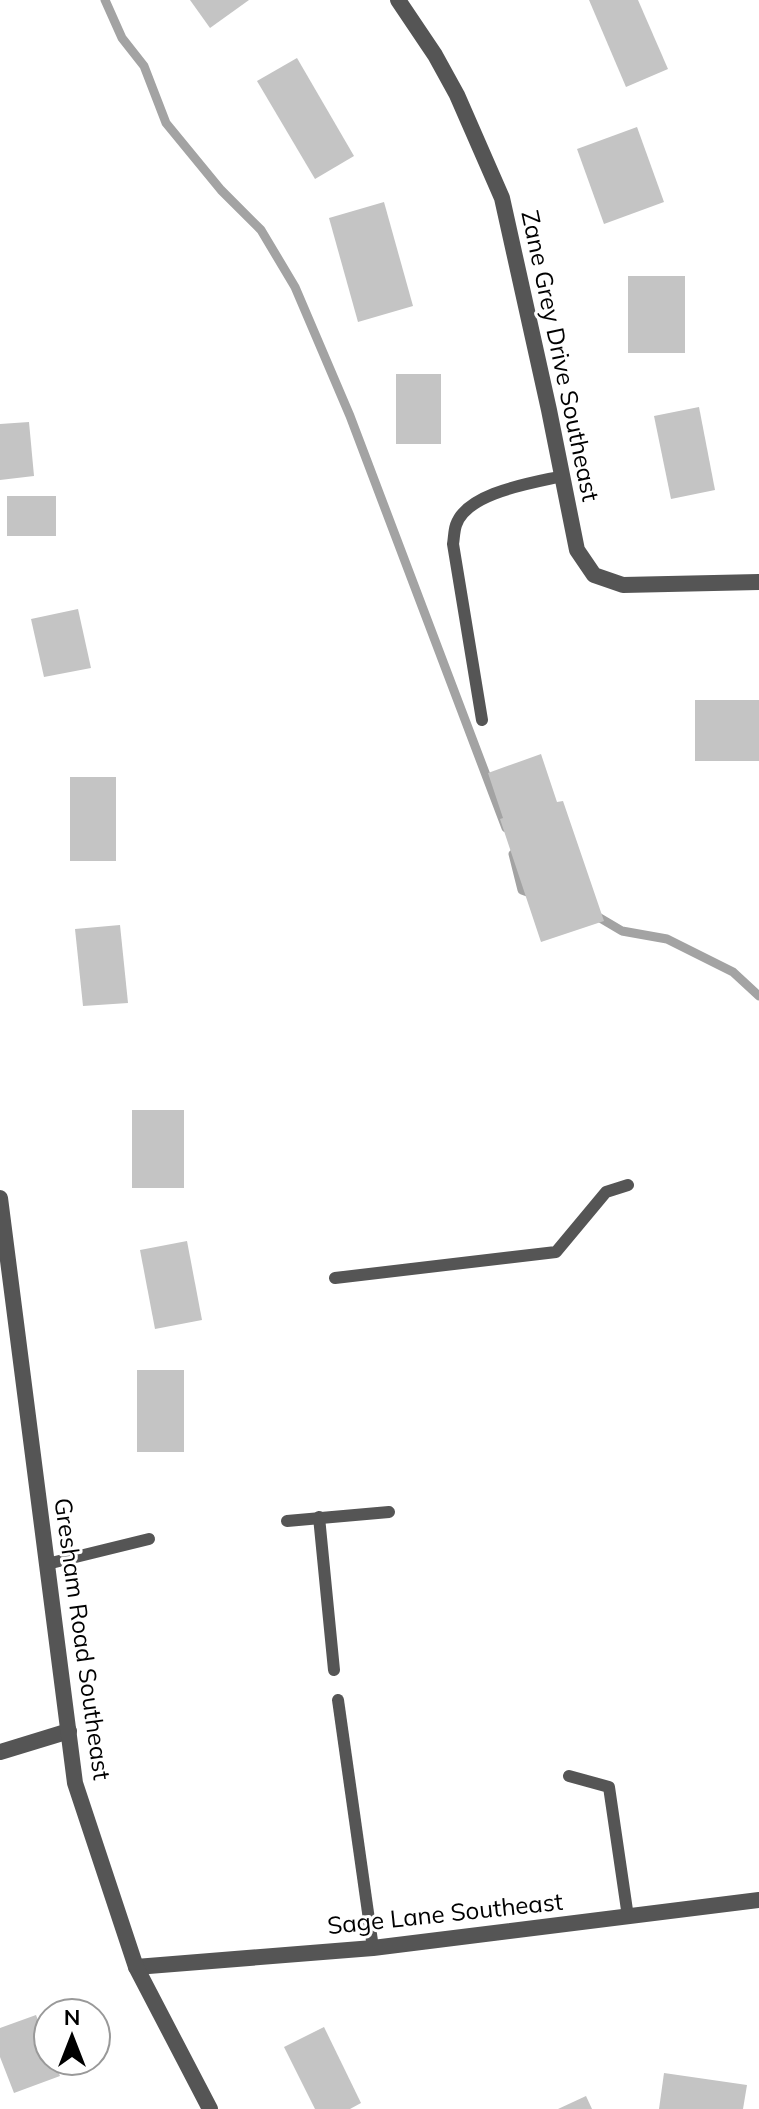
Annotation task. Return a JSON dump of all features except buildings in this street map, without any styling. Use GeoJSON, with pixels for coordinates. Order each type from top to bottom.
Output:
{"type":"FeatureCollection","features":[{"type":"Feature","properties":{"kind":"street","name":"Zane Grey Drive Southeast"},"geometry":{"type":"LineString","coordinates":[[398,0],[435,55],[457,95],[502,198],[577,550],[594,575],[623,585],[759,582]]}},
{"type":"Feature","properties":{"kind":"street","name":"Gresham Road Southeast"},"geometry":{"type":"LineString","coordinates":[[0,1198],[75,1783],[136,1967],[210,2109]]}},
{"type":"Feature","properties":{"kind":"street"},"geometry":{"type":"LineString","coordinates":[[0,1752],[69,1731]]}},
{"type":"Feature","properties":{"kind":"street","name":"Sage Lane Southeast"},"geometry":{"type":"LineString","coordinates":[[136,1967],[373,1948],[759,1900]]}},
{"type":"Feature","properties":{"kind":"lane"},"geometry":{"type":"LineString","coordinates":[[482,720],[453,544],[456,523],[472,505],[501,491],[563,476]]}},
{"type":"Feature","properties":{"kind":"lane"},"geometry":{"type":"LineString","coordinates":[[335,1278],[556,1252],[606,1192],[628,1185]]}},
{"type":"Feature","properties":{"kind":"lane"},"geometry":{"type":"LineString","coordinates":[[287,1521],[389,1512]]}},
{"type":"Feature","properties":{"kind":"lane"},"geometry":{"type":"LineString","coordinates":[[319,1517],[334,1670]]}},
{"type":"Feature","properties":{"kind":"lane"},"geometry":{"type":"LineString","coordinates":[[47,1564],[149,1539]]}},
{"type":"Feature","properties":{"kind":"lane"},"geometry":{"type":"LineString","coordinates":[[338,1700],[373,1948]]}},
{"type":"Feature","properties":{"kind":"lane"},"geometry":{"type":"LineString","coordinates":[[569,1776],[609,1787],[628,1917]]}},
{"type":"Feature","properties":{"kind":"waterway"},"geometry":{"type":"LineString","coordinates":[[105,0],[122,38],[144,66],[166,123],[221,190],[261,230],[295,287],[350,416],[506,828]]}},
{"type":"Feature","properties":{"kind":"waterway"},"geometry":{"type":"LineString","coordinates":[[513,854],[522,890],[533,894]]}},
{"type":"Feature","properties":{"kind":"waterway"},"geometry":{"type":"LineString","coordinates":[[595,915],[622,931],[667,939],[733,972],[759,996]]}}]}
